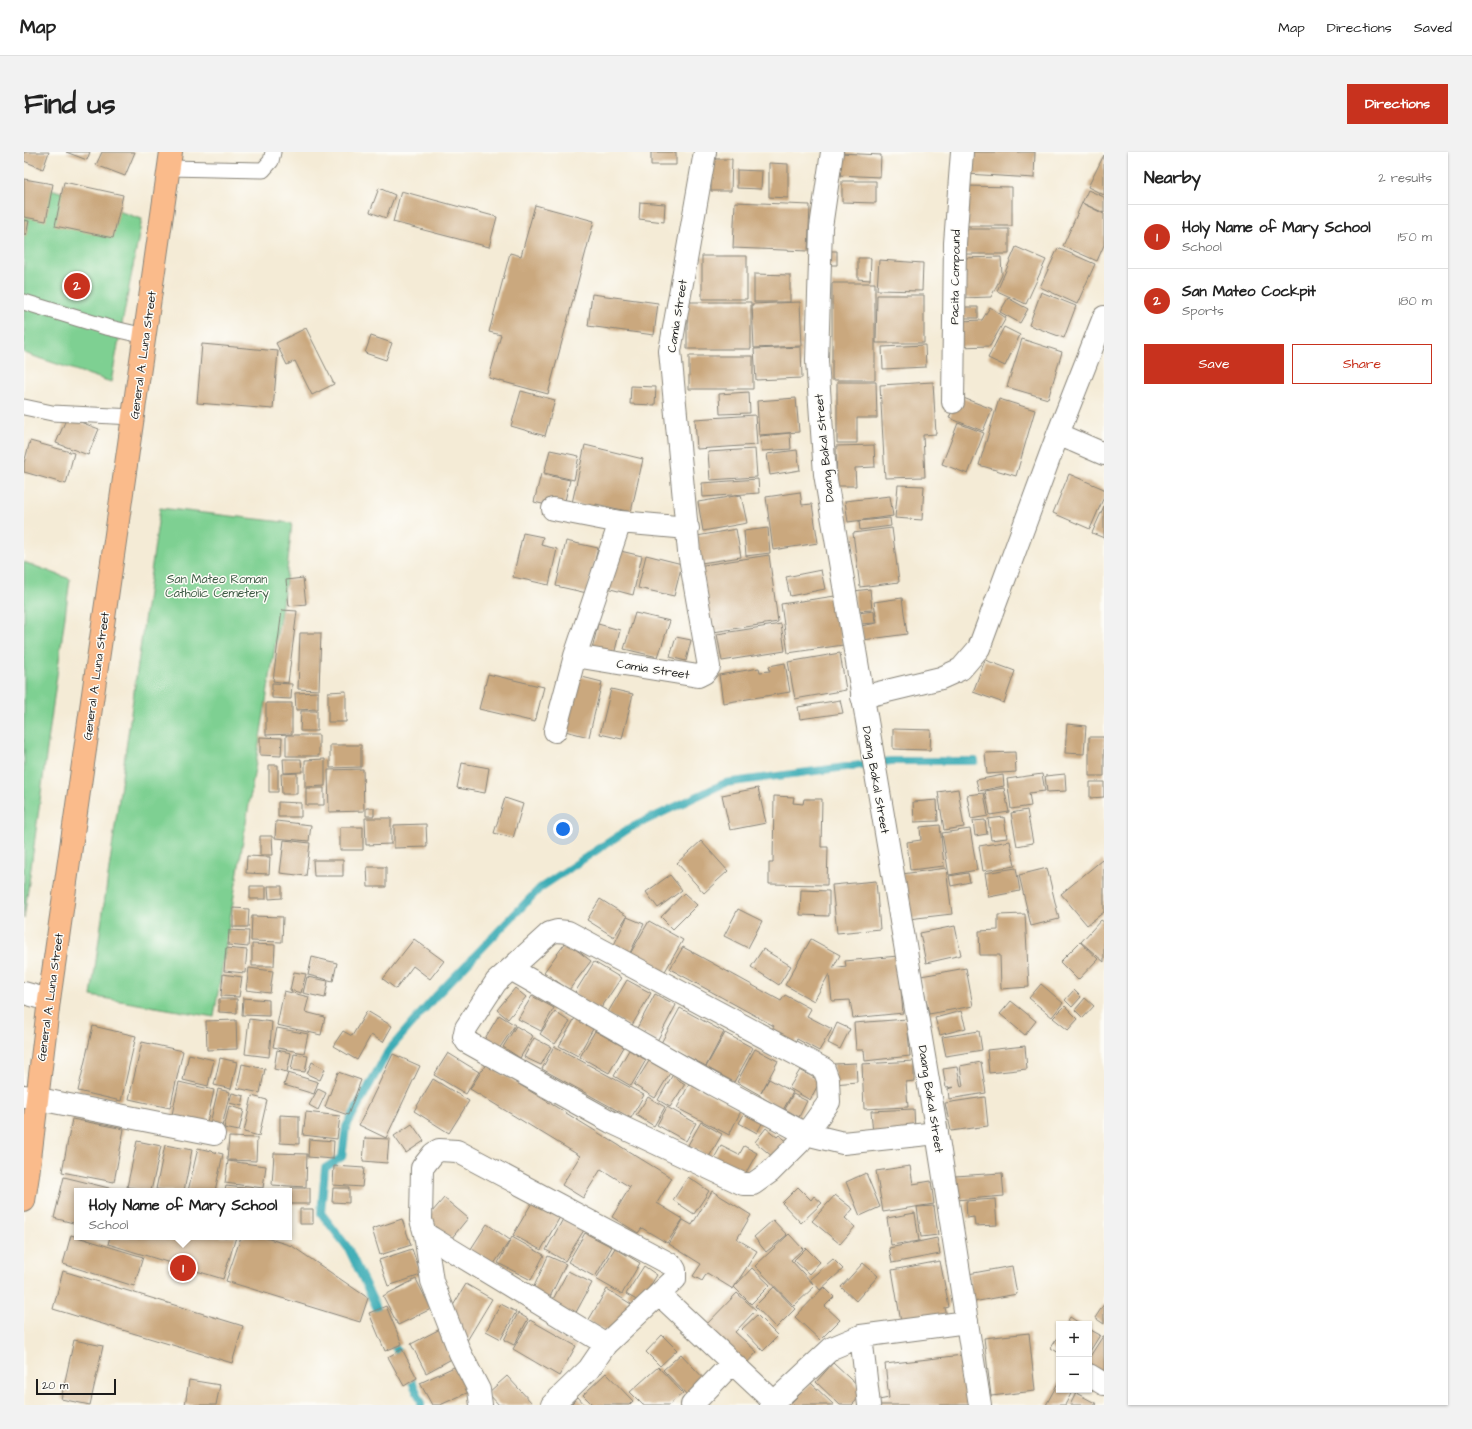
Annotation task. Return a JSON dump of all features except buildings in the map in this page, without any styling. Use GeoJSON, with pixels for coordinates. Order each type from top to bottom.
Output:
{"type":"FeatureCollection","features":[{"type":"Feature","properties":{"kind":"main road","name":"General A. Luna Street"},"geometry":{"type":"LineString","coordinates":[[24,1201],[31,1097],[49,1000],[146,336],[170,160]]}},
{"type":"Feature","properties":{"kind":"street","name":"Camia Street"},"geometry":{"type":"LineString","coordinates":[[574,656],[698,676],[704,673],[709,667],[689,552],[688,528],[670,351],[705,152]]}},
{"type":"Feature","properties":{"kind":"street","name":"Daang Bakal Street"},"geometry":{"type":"LineString","coordinates":[[832,152],[821,227],[817,361],[824,474],[937,1133],[980,1405]]}},
{"type":"Feature","properties":{"kind":"street","name":"Pacita Compound"},"geometry":{"type":"LineString","coordinates":[[953,402],[955,243],[962,152]]}},
{"type":"Feature","properties":{"kind":"street"},"geometry":{"type":"LineString","coordinates":[[862,697],[941,678],[961,669],[979,648],[1058,434],[1104,316]]}},
{"type":"Feature","properties":{"kind":"street"},"geometry":{"type":"LineString","coordinates":[[1058,434],[1104,454]]}},
{"type":"Feature","properties":{"kind":"street"},"geometry":{"type":"LineString","coordinates":[[553,509],[620,522],[688,528]]}},
{"type":"Feature","properties":{"kind":"street"},"geometry":{"type":"LineString","coordinates":[[555,731],[574,656],[620,522]]}},
{"type":"Feature","properties":{"kind":"street"},"geometry":{"type":"LineString","coordinates":[[557,931],[568,932],[824,1069],[828,1080],[829,1102],[806,1134],[770,1172],[753,1184],[743,1184],[611,1122],[467,1042],[464,1037],[466,1028],[496,982],[550,933],[557,931]]}},
{"type":"Feature","properties":{"kind":"street"},"geometry":{"type":"LineString","coordinates":[[511,969],[714,1085],[806,1134],[843,1143],[937,1133]]}},
{"type":"Feature","properties":{"kind":"street"},"geometry":{"type":"LineString","coordinates":[[24,993],[49,1000]]}},
{"type":"Feature","properties":{"kind":"street"},"geometry":{"type":"LineString","coordinates":[[31,1097],[214,1134]]}},
{"type":"Feature","properties":{"kind":"street"},"geometry":{"type":"LineString","coordinates":[[480,1405],[479,1390],[460,1353],[432,1281],[425,1234],[421,1220],[422,1168],[433,1154],[439,1150],[457,1151],[672,1265],[675,1270],[675,1280],[606,1344],[589,1369],[552,1405]]}},
{"type":"Feature","properties":{"kind":"street"},"geometry":{"type":"LineString","coordinates":[[425,1234],[606,1344]]}},
{"type":"Feature","properties":{"kind":"street"},"geometry":{"type":"LineString","coordinates":[[660,1295],[772,1403],[832,1348],[861,1336],[967,1322]]}},
{"type":"Feature","properties":{"kind":"street"},"geometry":{"type":"LineString","coordinates":[[861,1336],[869,1405]]}},
{"type":"Feature","properties":{"kind":"street"},"geometry":{"type":"LineString","coordinates":[[692,1405],[732,1363]]}},
{"type":"Feature","properties":{"kind":"street"},"geometry":{"type":"LineString","coordinates":[[1092,1377],[1104,1384]]}},
{"type":"Feature","properties":{"kind":"lane"},"geometry":{"type":"LineString","coordinates":[[170,160],[263,170],[271,161],[273,152]]}},
{"type":"Feature","properties":{"kind":"lane"},"geometry":{"type":"LineString","coordinates":[[24,302],[106,327],[146,336]]}},
{"type":"Feature","properties":{"kind":"lane"},"geometry":{"type":"LineString","coordinates":[[24,408],[52,413],[134,416]]}},
{"type":"Feature","properties":{"kind":"green space"},"geometry":{"type":"Polygon","coordinates":[[[24,180],[142,219],[111,382],[24,353],[24,180]]]}},
{"type":"Feature","properties":{"kind":"green space","name":"San Mateo Roman Catholic Cemetery"},"geometry":{"type":"Polygon","coordinates":[[[160,508],[292,523],[286,580],[214,1017],[91,996],[160,508]]]}},
{"type":"Feature","properties":{"kind":"green space"},"geometry":{"type":"Polygon","coordinates":[[[24,562],[70,579],[24,919],[24,562]]]}},
{"type":"Feature","properties":{"kind":"waterway"},"geometry":{"type":"LineString","coordinates":[[382,1319],[348,1248],[321,1213],[325,1168],[342,1157],[346,1127],[389,1050],[435,997],[540,888],[630,828],[725,783],[891,761],[975,761]]}},
{"type":"Feature","properties":{"kind":"waterway"},"geometry":{"type":"LineString","coordinates":[[390,1337],[402,1361]]}},
{"type":"Feature","properties":{"kind":"waterway"},"geometry":{"type":"LineString","coordinates":[[408,1373],[421,1401],[421,1405]]}},
{"type":"Feature","properties":{"kind":"place","name":"San Mateo Cockpit"},"geometry":{"type":"Point","coordinates":[77,286]}},
{"type":"Feature","properties":{"kind":"place","name":"Holy Name of Mary School"},"geometry":{"type":"Point","coordinates":[183,1268]}}]}
